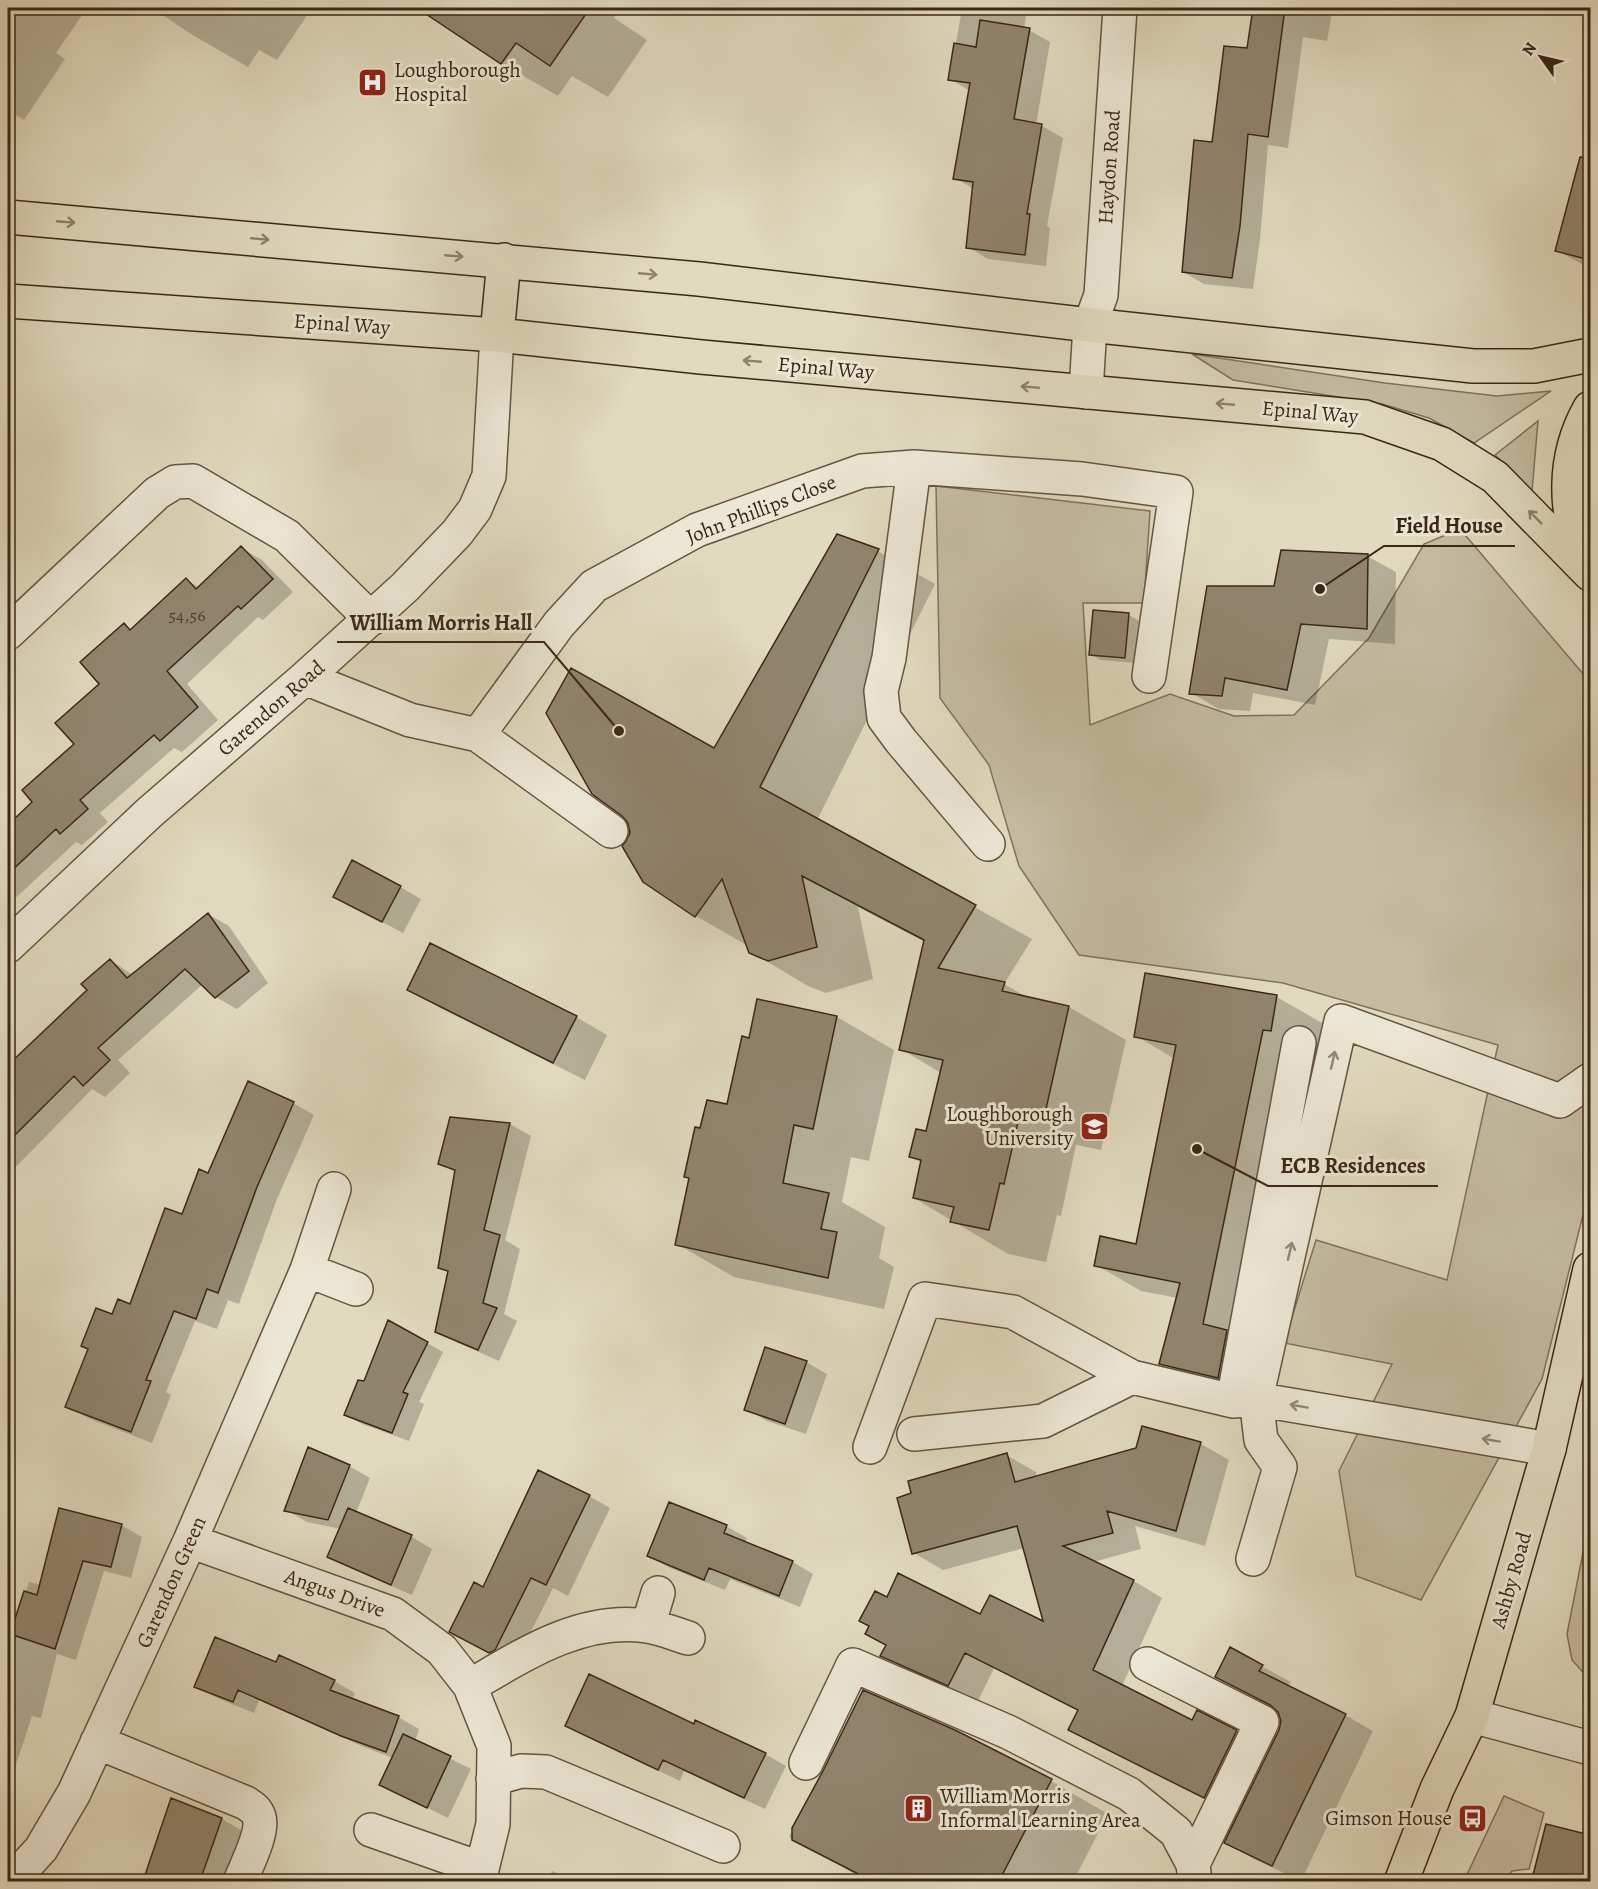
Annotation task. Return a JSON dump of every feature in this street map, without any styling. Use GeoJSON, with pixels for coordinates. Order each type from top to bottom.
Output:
{"type":"FeatureCollection","features":[{"type":"Feature","properties":{"kind":"main road"},"geometry":{"type":"LineString","coordinates":[[8,217],[699,279],[1090,325],[1473,366],[1534,366],[1590,355]]}},
{"type":"Feature","properties":{"kind":"main road"},"geometry":{"type":"LineString","coordinates":[[498,335],[504,260]]}},
{"type":"Feature","properties":{"kind":"main road","name":"Epinal Way"},"geometry":{"type":"LineString","coordinates":[[8,301],[498,335],[701,357],[1365,417],[1442,444],[1495,477],[1590,574]]}},
{"type":"Feature","properties":{"kind":"main road"},"geometry":{"type":"LineString","coordinates":[[1590,408],[1581,423],[1574,447],[1569,479],[1569,512],[1577,543],[1590,574]]}},
{"type":"Feature","properties":{"kind":"main road","name":"Ashby Road"},"geometry":{"type":"LineString","coordinates":[[1401,1881],[1437,1789],[1472,1716],[1549,1449],[1590,1269]]}},
{"type":"Feature","properties":{"kind":"street","name":"Haydon Road"},"geometry":{"type":"LineString","coordinates":[[1086,392],[1090,325],[1101,295],[1120,8]]}},
{"type":"Feature","properties":{"kind":"street","name":"Garendon Road"},"geometry":{"type":"LineString","coordinates":[[8,946],[149,813],[371,619],[457,533],[475,509],[489,476],[498,335]]}},
{"type":"Feature","properties":{"kind":"street"},"geometry":{"type":"LineString","coordinates":[[914,467],[890,658],[880,691],[884,718],[988,844]]}},
{"type":"Feature","properties":{"kind":"street","name":"John Phillips Close"},"geometry":{"type":"LineString","coordinates":[[478,735],[559,624],[594,586],[697,530],[862,471],[914,467],[1082,479],[1176,492],[1149,676]]}},
{"type":"Feature","properties":{"kind":"street"},"geometry":{"type":"LineString","coordinates":[[8,633],[157,493],[175,482],[194,481],[287,536],[371,619]]}},
{"type":"Feature","properties":{"kind":"street"},"geometry":{"type":"LineString","coordinates":[[305,678],[410,720],[478,735],[612,831]]}},
{"type":"Feature","properties":{"kind":"street"},"geometry":{"type":"LineString","coordinates":[[1245,1400],[1341,1021],[1560,1101],[1590,1080]]}},
{"type":"Feature","properties":{"kind":"street"},"geometry":{"type":"LineString","coordinates":[[1253,1559],[1280,1467],[1261,1440],[1245,1400],[1299,1044]]}},
{"type":"Feature","properties":{"kind":"street","name":"Garendon Green"},"geometry":{"type":"LineString","coordinates":[[11,1881],[40,1849],[74,1793],[98,1742],[190,1541],[307,1270],[334,1189]]}},
{"type":"Feature","properties":{"kind":"street"},"geometry":{"type":"LineString","coordinates":[[307,1270],[356,1289]]}},
{"type":"Feature","properties":{"kind":"street"},"geometry":{"type":"LineString","coordinates":[[870,1447],[925,1299],[1013,1312],[1132,1377],[1245,1400],[1549,1449]]}},
{"type":"Feature","properties":{"kind":"street"},"geometry":{"type":"LineString","coordinates":[[914,1434],[1043,1421],[1132,1377]]}},
{"type":"Feature","properties":{"kind":"street","name":"Angus Drive"},"geometry":{"type":"LineString","coordinates":[[190,1541],[393,1614],[442,1650],[470,1686],[494,1746],[493,1824],[479,1875]]}},
{"type":"Feature","properties":{"kind":"street"},"geometry":{"type":"LineString","coordinates":[[648,1626],[658,1593]]}},
{"type":"Feature","properties":{"kind":"street"},"geometry":{"type":"LineString","coordinates":[[470,1686],[526,1653],[561,1638],[611,1624],[648,1626],[688,1638]]}},
{"type":"Feature","properties":{"kind":"street"},"geometry":{"type":"LineString","coordinates":[[1146,1664],[1262,1722],[1194,1873]]}},
{"type":"Feature","properties":{"kind":"street"},"geometry":{"type":"LineString","coordinates":[[806,1763],[853,1665],[1008,1732],[1129,1794],[1176,1832],[1194,1873]]}},
{"type":"Feature","properties":{"kind":"street"},"geometry":{"type":"LineString","coordinates":[[1472,1716],[1590,1748]]}},
{"type":"Feature","properties":{"kind":"street"},"geometry":{"type":"LineString","coordinates":[[98,1742],[246,1803],[256,1810],[260,1819],[259,1832],[240,1881]]}},
{"type":"Feature","properties":{"kind":"street"},"geometry":{"type":"LineString","coordinates":[[493,1779],[521,1771],[546,1772],[723,1846]]}},
{"type":"Feature","properties":{"kind":"street"},"geometry":{"type":"LineString","coordinates":[[371,1830],[479,1875]]}},
{"type":"Feature","properties":{"kind":"shaded area"},"geometry":{"type":"Polygon","coordinates":[[[1192,354],[1385,383],[1497,396],[1551,391],[1474,443],[1429,418],[1382,404],[1233,380],[1192,354]]]}},
{"type":"Feature","properties":{"kind":"shaded area"},"geometry":{"type":"Polygon","coordinates":[[[1538,421],[1532,491],[1495,455],[1538,421]]]}},
{"type":"Feature","properties":{"kind":"shaded area"},"geometry":{"type":"Polygon","coordinates":[[[936,486],[1150,511],[1144,603],[1083,603],[1090,725],[1170,694],[1234,716],[1294,715],[1369,638],[1424,544],[1460,529],[1590,682],[1590,1187],[1542,1379],[1421,1600],[1356,1576],[1339,1471],[1392,1364],[1284,1343],[1316,1240],[1447,1280],[1498,1045],[1283,983],[1079,955],[1019,866],[989,765],[940,698],[936,486]]]}},
{"type":"Feature","properties":{"kind":"shaded area"},"geometry":{"type":"Polygon","coordinates":[[[1590,1517],[1590,1680],[1572,1660],[1567,1634],[1590,1517]]]}},
{"type":"Feature","properties":{"kind":"shaded area"},"geometry":{"type":"Polygon","coordinates":[[[1504,1796],[1544,1813],[1529,1869],[1512,1871],[1506,1881],[1464,1881],[1504,1796]]]}},
{"type":"Feature","properties":{"kind":"building"},"geometry":{"type":"Polygon","coordinates":[[[417,8],[590,8],[550,66],[516,43],[501,64],[417,8]]]}},
{"type":"Feature","properties":{"kind":"building"},"geometry":{"type":"Polygon","coordinates":[[[1253,8],[1285,8],[1268,137],[1248,134],[1240,226],[1232,278],[1182,272],[1194,140],[1212,142],[1224,46],[1247,48],[1253,8]]]}},
{"type":"Feature","properties":{"kind":"building"},"geometry":{"type":"Polygon","coordinates":[[[980,20],[1030,28],[1014,119],[1042,124],[1027,214],[1030,214],[1025,255],[966,248],[973,182],[953,179],[970,83],[948,80],[954,43],[976,47],[980,20]]]}},
{"type":"Feature","properties":{"kind":"building"},"geometry":{"type":"Polygon","coordinates":[[[1580,157],[1590,158],[1590,260],[1555,251],[1580,157]]]}},
{"type":"Feature","properties":{"kind":"building"},"geometry":{"type":"Polygon","coordinates":[[[837,534],[879,549],[760,787],[976,905],[938,968],[1005,982],[1002,991],[1069,1006],[1044,1118],[1020,1113],[1004,1184],[1000,1183],[989,1230],[950,1222],[954,1207],[913,1198],[921,1160],[909,1157],[916,1129],[926,1131],[943,1060],[899,1050],[924,940],[802,876],[817,947],[768,961],[749,953],[722,879],[695,917],[643,882],[622,846],[630,833],[628,823],[592,794],[546,713],[571,668],[714,748],[837,534]]]}},
{"type":"Feature","properties":{"kind":"building"},"geometry":{"type":"Polygon","coordinates":[[[241,546],[273,579],[241,609],[238,606],[167,671],[198,707],[160,741],[154,735],[80,800],[88,809],[60,834],[56,829],[8,874],[8,825],[32,802],[22,790],[74,744],[55,723],[99,684],[80,662],[124,623],[130,630],[186,578],[196,589],[241,546]]]}},
{"type":"Feature","properties":{"kind":"building"},"geometry":{"type":"Polygon","coordinates":[[[1281,550],[1368,554],[1367,629],[1301,624],[1287,690],[1225,678],[1222,696],[1189,694],[1207,586],[1274,586],[1281,550]]]}},
{"type":"Feature","properties":{"kind":"building"},"geometry":{"type":"Polygon","coordinates":[[[1093,610],[1129,613],[1125,658],[1089,655],[1093,610]]]}},
{"type":"Feature","properties":{"kind":"building"},"geometry":{"type":"Polygon","coordinates":[[[352,860],[401,886],[382,922],[333,897],[352,860]]]}},
{"type":"Feature","properties":{"kind":"building"},"geometry":{"type":"Polygon","coordinates":[[[208,913],[249,971],[215,998],[185,969],[98,1048],[110,1060],[83,1086],[74,1076],[8,1142],[8,1065],[87,990],[81,984],[110,959],[127,978],[208,913]]]}},
{"type":"Feature","properties":{"kind":"building"},"geometry":{"type":"Polygon","coordinates":[[[430,943],[577,1016],[553,1063],[407,990],[430,943]]]}},
{"type":"Feature","properties":{"kind":"building"},"geometry":{"type":"Polygon","coordinates":[[[1145,973],[1277,995],[1271,1031],[1263,1030],[1203,1324],[1227,1330],[1218,1378],[1159,1364],[1180,1283],[1094,1266],[1100,1236],[1136,1244],[1176,1045],[1134,1037],[1145,973]]]}},
{"type":"Feature","properties":{"kind":"building"},"geometry":{"type":"Polygon","coordinates":[[[757,999],[837,1016],[813,1129],[794,1125],[783,1183],[829,1193],[821,1229],[837,1232],[828,1278],[675,1245],[689,1178],[684,1177],[695,1127],[700,1128],[707,1100],[727,1104],[742,1036],[749,1038],[757,999]]]}},
{"type":"Feature","properties":{"kind":"building"},"geometry":{"type":"Polygon","coordinates":[[[248,1081],[294,1102],[257,1187],[218,1293],[207,1289],[196,1319],[174,1311],[146,1380],[151,1381],[131,1432],[65,1407],[88,1349],[81,1346],[96,1308],[112,1314],[118,1299],[130,1304],[165,1208],[182,1214],[199,1169],[208,1173],[248,1081]]]}},
{"type":"Feature","properties":{"kind":"building"},"geometry":{"type":"Polygon","coordinates":[[[450,1117],[510,1123],[484,1230],[500,1235],[483,1303],[497,1308],[478,1350],[435,1332],[448,1271],[438,1268],[455,1170],[438,1164],[450,1117]]]}},
{"type":"Feature","properties":{"kind":"building"},"geometry":{"type":"Polygon","coordinates":[[[388,1320],[428,1342],[403,1392],[408,1394],[392,1433],[344,1415],[358,1380],[364,1381],[388,1320]]]}},
{"type":"Feature","properties":{"kind":"building"},"geometry":{"type":"Polygon","coordinates":[[[765,1347],[807,1361],[785,1424],[744,1410],[765,1347]]]}},
{"type":"Feature","properties":{"kind":"building"},"geometry":{"type":"Polygon","coordinates":[[[1142,1426],[1201,1442],[1176,1531],[1107,1511],[1113,1533],[1063,1546],[1134,1580],[1093,1670],[1192,1720],[1197,1710],[1237,1730],[1204,1798],[1068,1730],[1078,1710],[965,1653],[948,1686],[880,1656],[886,1645],[865,1634],[869,1626],[859,1621],[875,1591],[887,1597],[898,1573],[980,1614],[990,1595],[1043,1621],[1017,1526],[912,1554],[897,1498],[911,1493],[908,1481],[1007,1453],[1015,1482],[1136,1448],[1142,1426]]]}},
{"type":"Feature","properties":{"kind":"building"},"geometry":{"type":"Polygon","coordinates":[[[308,1447],[350,1465],[328,1520],[284,1511],[308,1447]]]}},
{"type":"Feature","properties":{"kind":"building"},"geometry":{"type":"Polygon","coordinates":[[[538,1470],[590,1495],[546,1585],[531,1578],[495,1650],[489,1653],[449,1632],[474,1582],[483,1587],[538,1470]]]}},
{"type":"Feature","properties":{"kind":"building"},"geometry":{"type":"Polygon","coordinates":[[[669,1502],[727,1525],[724,1533],[793,1561],[779,1596],[709,1568],[704,1580],[647,1556],[669,1502]]]}},
{"type":"Feature","properties":{"kind":"building"},"geometry":{"type":"Polygon","coordinates":[[[59,1508],[122,1524],[111,1567],[83,1561],[55,1649],[10,1634],[24,1591],[37,1595],[59,1508]]]}},
{"type":"Feature","properties":{"kind":"building"},"geometry":{"type":"Polygon","coordinates":[[[348,1508],[412,1535],[391,1585],[327,1557],[348,1508]]]}},
{"type":"Feature","properties":{"kind":"building"},"geometry":{"type":"Polygon","coordinates":[[[215,1637],[276,1662],[279,1655],[335,1680],[330,1690],[399,1716],[386,1752],[341,1736],[238,1690],[233,1702],[194,1687],[215,1637]]]}},
{"type":"Feature","properties":{"kind":"building"},"geometry":{"type":"Polygon","coordinates":[[[1230,1647],[1263,1665],[1259,1671],[1346,1714],[1272,1866],[1224,1843],[1279,1730],[1281,1721],[1278,1712],[1270,1705],[1215,1677],[1230,1647]]]}},
{"type":"Feature","properties":{"kind":"building"},"geometry":{"type":"Polygon","coordinates":[[[589,1674],[694,1724],[695,1720],[766,1753],[744,1798],[663,1760],[658,1770],[565,1726],[589,1674]]]}},
{"type":"Feature","properties":{"kind":"building","name":"William Morris Informal Learning Area"},"geometry":{"type":"Polygon","coordinates":[[[863,1690],[955,1730],[1052,1779],[999,1881],[872,1881],[792,1840],[792,1828],[863,1690]]]}},
{"type":"Feature","properties":{"kind":"building"},"geometry":{"type":"Polygon","coordinates":[[[403,1734],[451,1756],[427,1808],[379,1785],[403,1734]]]}},
{"type":"Feature","properties":{"kind":"building"},"geometry":{"type":"Polygon","coordinates":[[[171,1798],[222,1818],[200,1881],[143,1881],[171,1798]]]}},
{"type":"Feature","properties":{"kind":"building"},"geometry":{"type":"Polygon","coordinates":[[[1546,1824],[1590,1835],[1590,1881],[1557,1881],[1533,1875],[1546,1824]]]}},
{"type":"Feature","properties":{"kind":"place","name":"Loughborough Hospital"},"geometry":{"type":"Point","coordinates":[373,82]}},
{"type":"Feature","properties":{"kind":"place","name":"Field House"},"geometry":{"type":"Point","coordinates":[1320,589]}},
{"type":"Feature","properties":{"kind":"place","name":"William Morris Hall"},"geometry":{"type":"Point","coordinates":[619,731]}},
{"type":"Feature","properties":{"kind":"place","name":"Loughborough University"},"geometry":{"type":"Point","coordinates":[1094,1126]}},
{"type":"Feature","properties":{"kind":"place","name":"ECB Residences"},"geometry":{"type":"Point","coordinates":[1197,1149]}},
{"type":"Feature","properties":{"kind":"place","name":"William Morris Informal Learning Area"},"geometry":{"type":"Point","coordinates":[919,1808]}},
{"type":"Feature","properties":{"kind":"place","name":"Gimson House"},"geometry":{"type":"Point","coordinates":[1473,1818]}}]}
